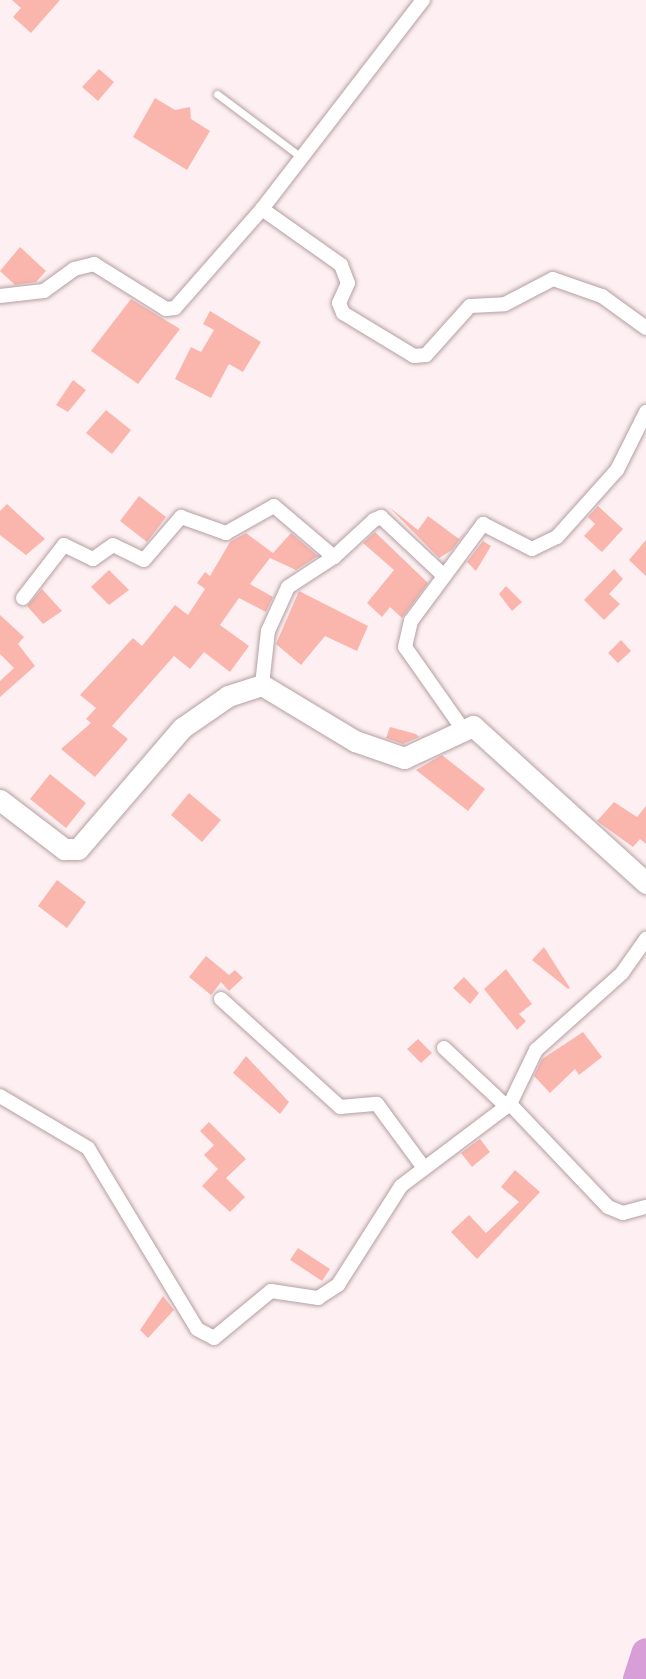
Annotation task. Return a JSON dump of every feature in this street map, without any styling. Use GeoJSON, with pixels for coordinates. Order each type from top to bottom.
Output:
{"type":"FeatureCollection","features":[{"type":"Feature","properties":{"kind":"street"},"geometry":{"type":"LineString","coordinates":[[0,296],[44,291],[75,269],[94,264],[172,309],[262,209],[422,0]]}},
{"type":"Feature","properties":{"kind":"street"},"geometry":{"type":"LineString","coordinates":[[262,209],[341,265],[348,283],[339,303],[343,313],[414,356],[426,355],[470,306],[505,304],[553,279],[602,296],[646,328]]}},
{"type":"Feature","properties":{"kind":"street"},"geometry":{"type":"LineString","coordinates":[[462,728],[405,647],[411,621],[442,574],[483,524],[531,549],[557,537],[617,470],[646,412]]}},
{"type":"Feature","properties":{"kind":"street"},"geometry":{"type":"LineString","coordinates":[[23,598],[64,545],[93,559],[113,545],[144,559],[181,517],[226,533],[274,506],[334,557]]}},
{"type":"Feature","properties":{"kind":"street"},"geometry":{"type":"LineString","coordinates":[[262,685],[268,631],[288,587],[334,557],[381,517],[442,574]]}},
{"type":"Feature","properties":{"kind":"street"},"geometry":{"type":"LineString","coordinates":[[0,800],[64,849],[78,849],[182,728],[228,696],[262,685],[355,741],[404,758],[462,728],[478,730],[646,883]]}},
{"type":"Feature","properties":{"kind":"street"},"geometry":{"type":"LineString","coordinates":[[0,1096],[88,1148],[197,1329],[210,1338],[271,1292],[326,1296],[388,1203],[424,1168],[508,1105],[536,1050],[622,972],[646,939]]}},
{"type":"Feature","properties":{"kind":"street"},"geometry":{"type":"LineString","coordinates":[[221,999],[340,1107],[377,1104],[424,1168]]}},
{"type":"Feature","properties":{"kind":"street"},"geometry":{"type":"LineString","coordinates":[[444,1048],[508,1105],[608,1207],[623,1213],[646,1207]]}},
{"type":"Feature","properties":{"kind":"lane"},"geometry":{"type":"LineString","coordinates":[[217,94],[301,157]]}},
{"type":"Feature","properties":{"kind":"building"},"geometry":{"type":"Polygon","coordinates":[[[12,0],[60,0],[31,33],[13,17],[21,8],[12,0]]]}},
{"type":"Feature","properties":{"kind":"building"},"geometry":{"type":"Polygon","coordinates":[[[99,69],[114,82],[98,101],[82,87],[99,69]]]}},
{"type":"Feature","properties":{"kind":"building"},"geometry":{"type":"Polygon","coordinates":[[[155,98],[175,110],[190,107],[191,119],[210,131],[187,170],[133,137],[155,98]]]}},
{"type":"Feature","properties":{"kind":"building"},"geometry":{"type":"Polygon","coordinates":[[[20,247],[46,271],[36,282],[15,285],[0,271],[20,247]]]}},
{"type":"Feature","properties":{"kind":"building"},"geometry":{"type":"Polygon","coordinates":[[[131,299],[180,329],[138,384],[91,351],[131,299]]]}},
{"type":"Feature","properties":{"kind":"building"},"geometry":{"type":"Polygon","coordinates":[[[210,311],[261,342],[243,372],[229,364],[211,398],[175,379],[191,347],[201,352],[214,330],[203,324],[210,311]]]}},
{"type":"Feature","properties":{"kind":"building"},"geometry":{"type":"Polygon","coordinates":[[[73,380],[86,390],[68,412],[56,405],[73,380]]]}},
{"type":"Feature","properties":{"kind":"building"},"geometry":{"type":"Polygon","coordinates":[[[106,410],[131,430],[112,454],[86,433],[106,410]]]}},
{"type":"Feature","properties":{"kind":"building"},"geometry":{"type":"Polygon","coordinates":[[[139,496],[166,517],[147,542],[120,521],[139,496]]]}},
{"type":"Feature","properties":{"kind":"building"},"geometry":{"type":"Polygon","coordinates":[[[7,504],[45,539],[26,555],[0,535],[0,511],[7,504]]]}},
{"type":"Feature","properties":{"kind":"building"},"geometry":{"type":"Polygon","coordinates":[[[598,506],[623,529],[602,552],[584,536],[595,524],[588,517],[598,506]]]}},
{"type":"Feature","properties":{"kind":"building"},"geometry":{"type":"Polygon","coordinates":[[[389,507],[418,530],[428,516],[459,539],[466,531],[452,550],[439,558],[389,507]]]}},
{"type":"Feature","properties":{"kind":"building"},"geometry":{"type":"Polygon","coordinates":[[[375,532],[428,583],[402,618],[390,607],[382,617],[367,603],[394,570],[363,543],[375,532]]]}},
{"type":"Feature","properties":{"kind":"building"},"geometry":{"type":"Polygon","coordinates":[[[246,533],[273,553],[291,533],[318,556],[296,570],[270,558],[250,584],[273,597],[266,612],[239,598],[220,625],[249,646],[230,672],[204,652],[190,669],[174,656],[112,726],[128,739],[95,777],[61,749],[91,723],[86,719],[96,708],[80,695],[133,638],[142,646],[175,605],[188,615],[205,589],[197,583],[205,572],[210,576],[230,542],[246,533]]]}},
{"type":"Feature","properties":{"kind":"building"},"geometry":{"type":"Polygon","coordinates":[[[646,540],[646,576],[629,560],[646,540]]]}},
{"type":"Feature","properties":{"kind":"building"},"geometry":{"type":"Polygon","coordinates":[[[483,541],[491,546],[476,571],[467,562],[483,541]]]}},
{"type":"Feature","properties":{"kind":"building"},"geometry":{"type":"Polygon","coordinates":[[[614,569],[623,579],[609,594],[620,604],[604,620],[584,600],[614,569]]]}},
{"type":"Feature","properties":{"kind":"building"},"geometry":{"type":"Polygon","coordinates":[[[109,570],[129,590],[109,605],[91,587],[109,570]]]}},
{"type":"Feature","properties":{"kind":"building"},"geometry":{"type":"Polygon","coordinates":[[[506,586],[522,602],[512,611],[499,594],[506,586]]]}},
{"type":"Feature","properties":{"kind":"building"},"geometry":{"type":"Polygon","coordinates":[[[42,589],[62,611],[43,624],[27,606],[42,589]]]}},
{"type":"Feature","properties":{"kind":"building"},"geometry":{"type":"Polygon","coordinates":[[[299,591],[368,626],[357,651],[325,636],[301,665],[276,644],[299,591]]]}},
{"type":"Feature","properties":{"kind":"building"},"geometry":{"type":"Polygon","coordinates":[[[0,615],[24,637],[18,644],[35,666],[0,697],[0,681],[14,668],[0,654],[0,615]]]}},
{"type":"Feature","properties":{"kind":"building"},"geometry":{"type":"Polygon","coordinates":[[[621,640],[631,651],[618,663],[608,653],[621,640]]]}},
{"type":"Feature","properties":{"kind":"building"},"geometry":{"type":"Polygon","coordinates":[[[390,727],[419,737],[403,744],[386,738],[390,727]]]}},
{"type":"Feature","properties":{"kind":"building"},"geometry":{"type":"Polygon","coordinates":[[[442,755],[485,789],[468,811],[416,770],[442,755]]]}},
{"type":"Feature","properties":{"kind":"building"},"geometry":{"type":"Polygon","coordinates":[[[50,774],[86,803],[66,828],[30,799],[50,774]]]}},
{"type":"Feature","properties":{"kind":"building"},"geometry":{"type":"Polygon","coordinates":[[[189,793],[221,820],[202,842],[171,815],[189,793]]]}},
{"type":"Feature","properties":{"kind":"building"},"geometry":{"type":"Polygon","coordinates":[[[614,802],[637,817],[646,806],[646,844],[640,839],[633,847],[597,821],[614,802]]]}},
{"type":"Feature","properties":{"kind":"building"},"geometry":{"type":"Polygon","coordinates":[[[57,880],[86,902],[67,928],[38,906],[57,880]]]}},
{"type":"Feature","properties":{"kind":"building"},"geometry":{"type":"Polygon","coordinates":[[[544,947],[570,988],[532,960],[544,947]]]}},
{"type":"Feature","properties":{"kind":"building"},"geometry":{"type":"Polygon","coordinates":[[[206,956],[229,975],[235,970],[243,978],[229,991],[221,982],[211,995],[189,977],[206,956]]]}},
{"type":"Feature","properties":{"kind":"building"},"geometry":{"type":"Polygon","coordinates":[[[506,969],[532,1004],[519,1014],[526,1021],[517,1030],[484,989],[506,969]]]}},
{"type":"Feature","properties":{"kind":"building"},"geometry":{"type":"Polygon","coordinates":[[[464,977],[479,993],[470,1004],[453,988],[464,977]]]}},
{"type":"Feature","properties":{"kind":"building"},"geometry":{"type":"Polygon","coordinates":[[[583,1032],[602,1057],[579,1075],[575,1069],[550,1093],[534,1076],[542,1059],[583,1032]]]}},
{"type":"Feature","properties":{"kind":"building"},"geometry":{"type":"Polygon","coordinates":[[[418,1039],[432,1053],[421,1063],[407,1049],[418,1039]]]}},
{"type":"Feature","properties":{"kind":"building"},"geometry":{"type":"Polygon","coordinates":[[[246,1056],[289,1102],[280,1114],[233,1073],[246,1056]]]}},
{"type":"Feature","properties":{"kind":"building"},"geometry":{"type":"Polygon","coordinates":[[[209,1122],[246,1159],[226,1178],[245,1197],[230,1212],[202,1186],[218,1169],[204,1155],[214,1145],[200,1131],[209,1122]]]}},
{"type":"Feature","properties":{"kind":"building"},"geometry":{"type":"Polygon","coordinates":[[[480,1139],[490,1152],[472,1167],[461,1153],[480,1139]]]}},
{"type":"Feature","properties":{"kind":"building"},"geometry":{"type":"Polygon","coordinates":[[[515,1170],[540,1192],[477,1259],[451,1232],[469,1215],[486,1233],[519,1202],[501,1187],[515,1170]]]}},
{"type":"Feature","properties":{"kind":"building"},"geometry":{"type":"Polygon","coordinates":[[[298,1248],[330,1269],[322,1281],[290,1260],[298,1248]]]}},
{"type":"Feature","properties":{"kind":"building"},"geometry":{"type":"Polygon","coordinates":[[[163,1296],[174,1310],[148,1338],[140,1330],[163,1296]]]}},
{"type":"Feature","properties":{"kind":"waterway"},"geometry":{"type":"LineString","coordinates":[[637,1679],[646,1652]]}}]}
